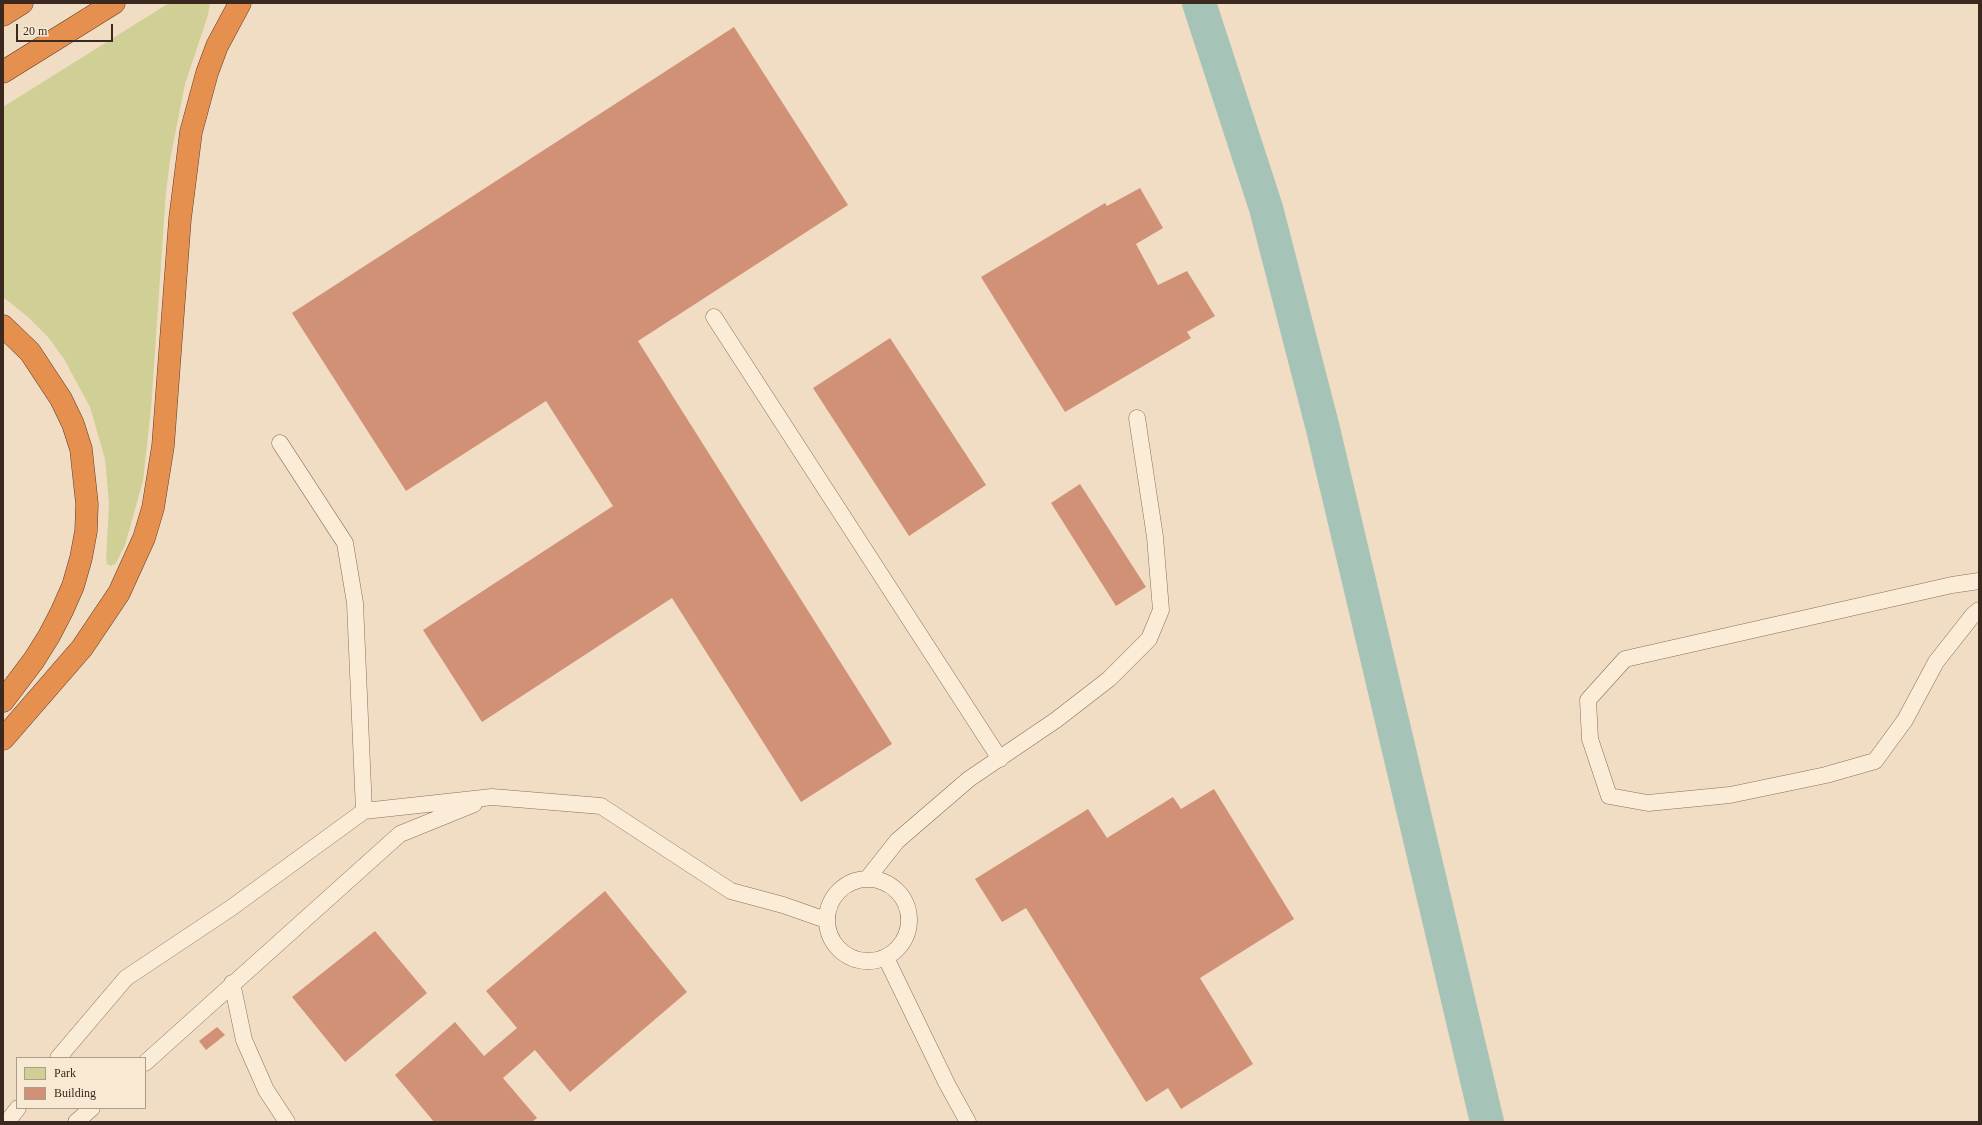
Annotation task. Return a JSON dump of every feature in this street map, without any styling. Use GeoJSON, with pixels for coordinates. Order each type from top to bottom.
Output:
{"type":"FeatureCollection","features":[{"type":"Feature","properties":{"kind":"highway"},"geometry":{"type":"LineString","coordinates":[[3,15],[22,3]]}},
{"type":"Feature","properties":{"kind":"highway"},"geometry":{"type":"LineString","coordinates":[[3,72],[114,3]]}},
{"type":"Feature","properties":{"kind":"highway"},"geometry":{"type":"LineString","coordinates":[[3,739],[64,671],[86,642],[119,593],[144,538],[153,508],[164,446],[180,219],[190,140],[198,102],[207,73],[217,46],[240,3]]}},
{"type":"Feature","properties":{"kind":"highway"},"geometry":{"type":"LineString","coordinates":[[3,326],[30,352],[61,399],[73,424],[81,449],[87,504],[86,531],[81,558],[62,611],[34,660],[3,701]]}},
{"type":"Feature","properties":{"kind":"lane"},"geometry":{"type":"LineString","coordinates":[[714,317],[1000,759]]}},
{"type":"Feature","properties":{"kind":"lane"},"geometry":{"type":"LineString","coordinates":[[868,879],[897,841],[969,779],[1056,720],[1109,678],[1149,639],[1161,610],[1156,537],[1136,418]]}},
{"type":"Feature","properties":{"kind":"lane"},"geometry":{"type":"LineString","coordinates":[[280,443],[345,543],[354,603],[364,811]]}},
{"type":"Feature","properties":{"kind":"lane"},"geometry":{"type":"LineString","coordinates":[[1979,581],[1952,585],[1625,659],[1588,700],[1590,739],[1608,796],[1648,802],[1730,796],[1826,775],[1875,761],[1905,720],[1936,662],[1972,615],[1979,610]]}},
{"type":"Feature","properties":{"kind":"lane"},"geometry":{"type":"LineString","coordinates":[[146,1062],[232,983],[400,834],[492,797]]}},
{"type":"Feature","properties":{"kind":"lane"},"geometry":{"type":"LineString","coordinates":[[59,1057],[126,978],[231,908],[364,811],[492,797],[601,806],[732,891],[826,920]]}},
{"type":"Feature","properties":{"kind":"lane"},"geometry":{"type":"LineString","coordinates":[[868,879],[881,881],[893,888],[903,898],[908,911],[909,925],[905,938],[897,950],[886,958],[872,961],[858,961],[845,955],[835,946],[828,934],[826,920],[828,907],[834,896],[843,887],[855,881],[868,879]]}},
{"type":"Feature","properties":{"kind":"lane"},"geometry":{"type":"LineString","coordinates":[[886,958],[947,1084],[968,1122]]}},
{"type":"Feature","properties":{"kind":"lane"},"geometry":{"type":"LineString","coordinates":[[232,983],[244,1040],[266,1090],[287,1122]]}},
{"type":"Feature","properties":{"kind":"lane"},"geometry":{"type":"LineString","coordinates":[[7,1122],[17,1109]]}},
{"type":"Feature","properties":{"kind":"lane"},"geometry":{"type":"LineString","coordinates":[[76,1122],[91,1109]]}},
{"type":"Feature","properties":{"kind":"green space"},"geometry":{"type":"Polygon","coordinates":[[[169,3],[210,3],[208,15],[185,84],[170,160],[166,192],[151,409],[143,481],[125,545],[116,563],[111,566],[107,564],[106,560],[109,504],[105,459],[90,407],[64,359],[48,337],[28,317],[3,297],[3,107],[169,3]]]}},
{"type":"Feature","properties":{"kind":"building"},"geometry":{"type":"Polygon","coordinates":[[[734,27],[848,205],[638,341],[892,744],[801,802],[672,598],[482,722],[423,630],[613,506],[546,401],[406,491],[292,313],[734,27]]]}},
{"type":"Feature","properties":{"kind":"building"},"geometry":{"type":"Polygon","coordinates":[[[1140,188],[1163,228],[1136,244],[1158,285],[1187,271],[1215,316],[1187,332],[1191,338],[1065,412],[981,277],[1105,203],[1107,206],[1140,188]]]}},
{"type":"Feature","properties":{"kind":"building"},"geometry":{"type":"Polygon","coordinates":[[[890,338],[986,485],[909,536],[813,388],[890,338]]]}},
{"type":"Feature","properties":{"kind":"building"},"geometry":{"type":"Polygon","coordinates":[[[1080,484],[1146,587],[1116,606],[1051,503],[1080,484]]]}},
{"type":"Feature","properties":{"kind":"building"},"geometry":{"type":"Polygon","coordinates":[[[1214,789],[1294,919],[1200,978],[1253,1064],[1181,1109],[1168,1088],[1146,1102],[1026,908],[1002,922],[975,879],[1088,809],[1107,838],[1173,797],[1181,809],[1214,789]]]}},
{"type":"Feature","properties":{"kind":"building"},"geometry":{"type":"Polygon","coordinates":[[[605,891],[687,992],[570,1092],[535,1050],[503,1078],[537,1118],[532,1122],[434,1122],[395,1075],[455,1022],[484,1056],[517,1028],[486,991],[605,891]]]}},
{"type":"Feature","properties":{"kind":"building"},"geometry":{"type":"Polygon","coordinates":[[[375,931],[427,993],[345,1062],[292,997],[375,931]]]}},
{"type":"Feature","properties":{"kind":"building"},"geometry":{"type":"Polygon","coordinates":[[[217,1027],[225,1035],[206,1050],[199,1041],[217,1027]]]}},
{"type":"Feature","properties":{"kind":"waterway"},"geometry":{"type":"LineString","coordinates":[[1199,3],[1266,208],[1323,429],[1487,1122]]}}]}
